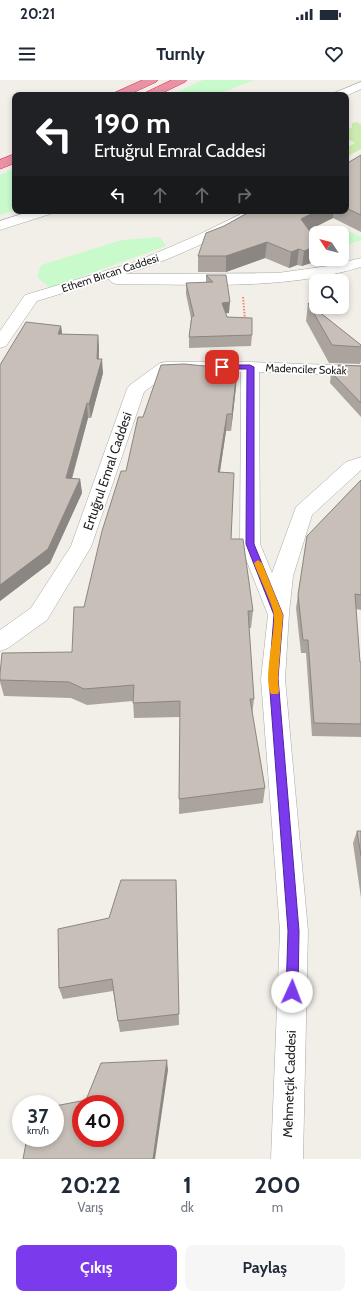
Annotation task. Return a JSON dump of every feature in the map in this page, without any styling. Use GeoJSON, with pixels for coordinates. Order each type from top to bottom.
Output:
{"type":"FeatureCollection","features":[{"type":"Feature","properties":{"kind":"highway"},"geometry":{"type":"LineString","coordinates":[[125,92],[152,80]]}},
{"type":"Feature","properties":{"kind":"highway"},"geometry":{"type":"LineString","coordinates":[[155,92],[181,80]]}},
{"type":"Feature","properties":{"kind":"highway"},"geometry":{"type":"LineString","coordinates":[[0,165],[12,159]]}},
{"type":"Feature","properties":{"kind":"street"},"geometry":{"type":"LineString","coordinates":[[345,92],[361,85]]}},
{"type":"Feature","properties":{"kind":"street"},"geometry":{"type":"LineString","coordinates":[[0,226],[36,214]]}},
{"type":"Feature","properties":{"kind":"street","name":"Ethem Bircan Caddesi"},"geometry":{"type":"LineString","coordinates":[[0,342],[31,298],[140,265],[203,238],[252,214]]}},
{"type":"Feature","properties":{"kind":"street"},"geometry":{"type":"LineString","coordinates":[[93,279],[241,279],[294,277],[339,269],[361,262]]}},
{"type":"Feature","properties":{"kind":"street","name":"Ertuğrul Emral Caddesi"},"geometry":{"type":"LineString","coordinates":[[0,642],[39,614],[81,546],[136,389],[166,367],[250,367]]}},
{"type":"Feature","properties":{"kind":"street","name":"Madenciler Sokak"},"geometry":{"type":"LineString","coordinates":[[250,367],[361,371]]}},
{"type":"Feature","properties":{"kind":"street","name":"Mehmetçik Caddesi"},"geometry":{"type":"LineString","coordinates":[[250,367],[250,544],[279,615],[273,678],[294,931],[286,1159]]}},
{"type":"Feature","properties":{"kind":"street"},"geometry":{"type":"LineString","coordinates":[[279,615],[282,576],[303,512],[353,466],[361,463]]}},
{"type":"Feature","properties":{"kind":"path"},"geometry":{"type":"LineString","coordinates":[[241,279],[246,323]]}},
{"type":"Feature","properties":{"kind":"green space"},"geometry":{"type":"Polygon","coordinates":[[[203,80],[254,80],[224,92],[177,92],[203,80]]]}},
{"type":"Feature","properties":{"kind":"green space"},"geometry":{"type":"Polygon","coordinates":[[[357,122],[361,125],[361,149],[349,155],[349,146],[355,143],[349,140],[349,129],[352,127],[352,123],[357,122]]]}},
{"type":"Feature","properties":{"kind":"green space"},"geometry":{"type":"Polygon","coordinates":[[[12,169],[12,211],[0,215],[0,175],[12,169]]]}},
{"type":"Feature","properties":{"kind":"green space"},"geometry":{"type":"Polygon","coordinates":[[[349,231],[361,237],[361,240],[349,244],[349,231]]]}},
{"type":"Feature","properties":{"kind":"green space"},"geometry":{"type":"Polygon","coordinates":[[[160,237],[166,246],[50,288],[37,277],[41,265],[122,240],[160,237]]]}},
{"type":"Feature","properties":{"kind":"building"},"geometry":{"type":"Polygon","coordinates":[[[361,155],[361,215],[349,209],[349,162],[361,155]]]}},
{"type":"Feature","properties":{"kind":"building"},"geometry":{"type":"Polygon","coordinates":[[[246,214],[311,214],[301,219],[309,230],[309,249],[304,251],[299,249],[291,252],[267,242],[226,256],[198,256],[206,233],[224,226],[246,214]]]}},
{"type":"Feature","properties":{"kind":"building"},"geometry":{"type":"Polygon","coordinates":[[[206,275],[226,275],[230,302],[222,303],[227,317],[252,318],[252,335],[189,337],[192,316],[194,316],[186,283],[213,282],[206,275]]]}},
{"type":"Feature","properties":{"kind":"building"},"geometry":{"type":"Polygon","coordinates":[[[314,314],[322,314],[361,345],[361,347],[332,345],[314,314]]]}},
{"type":"Feature","properties":{"kind":"building"},"geometry":{"type":"Polygon","coordinates":[[[26,322],[61,326],[58,334],[98,335],[97,359],[102,359],[89,404],[87,403],[66,478],[80,479],[48,549],[0,585],[0,365],[26,322]]]}},
{"type":"Feature","properties":{"kind":"building"},"geometry":{"type":"Polygon","coordinates":[[[184,364],[237,369],[232,414],[227,414],[218,472],[234,473],[231,539],[243,539],[253,611],[248,611],[254,699],[250,699],[265,788],[179,799],[180,701],[133,703],[134,685],[84,689],[69,682],[0,680],[0,674],[2,653],[72,652],[74,607],[84,607],[102,531],[121,471],[126,471],[138,417],[143,417],[161,365],[184,364]]]}},
{"type":"Feature","properties":{"kind":"building"},"geometry":{"type":"Polygon","coordinates":[[[338,365],[361,366],[361,403],[331,372],[341,371],[338,365]]]}},
{"type":"Feature","properties":{"kind":"building"},"geometry":{"type":"Polygon","coordinates":[[[361,480],[361,595],[355,594],[361,662],[361,724],[314,723],[308,640],[303,640],[298,595],[307,536],[361,480]]]}},
{"type":"Feature","properties":{"kind":"building"},"geometry":{"type":"Polygon","coordinates":[[[357,831],[361,831],[361,856],[357,831]]]}},
{"type":"Feature","properties":{"kind":"building"},"geometry":{"type":"Polygon","coordinates":[[[121,880],[176,880],[179,1014],[118,1021],[112,979],[59,988],[58,929],[109,918],[121,880]]]}},
{"type":"Feature","properties":{"kind":"building"},"geometry":{"type":"Polygon","coordinates":[[[167,1060],[153,1159],[23,1159],[25,1147],[64,1147],[64,1104],[72,1103],[72,1147],[124,1147],[124,1095],[88,1095],[101,1063],[167,1060]]]}},
{"type":"Feature","properties":{"kind":"slow traffic"},"geometry":{"type":"LineString","coordinates":[[258,563],[279,615],[273,678],[274,691]]}},
{"type":"Feature","properties":{"kind":"route"},"geometry":{"type":"LineString","coordinates":[[222,367],[250,367],[250,544],[279,615],[273,678],[294,931],[292,992]]}}]}
